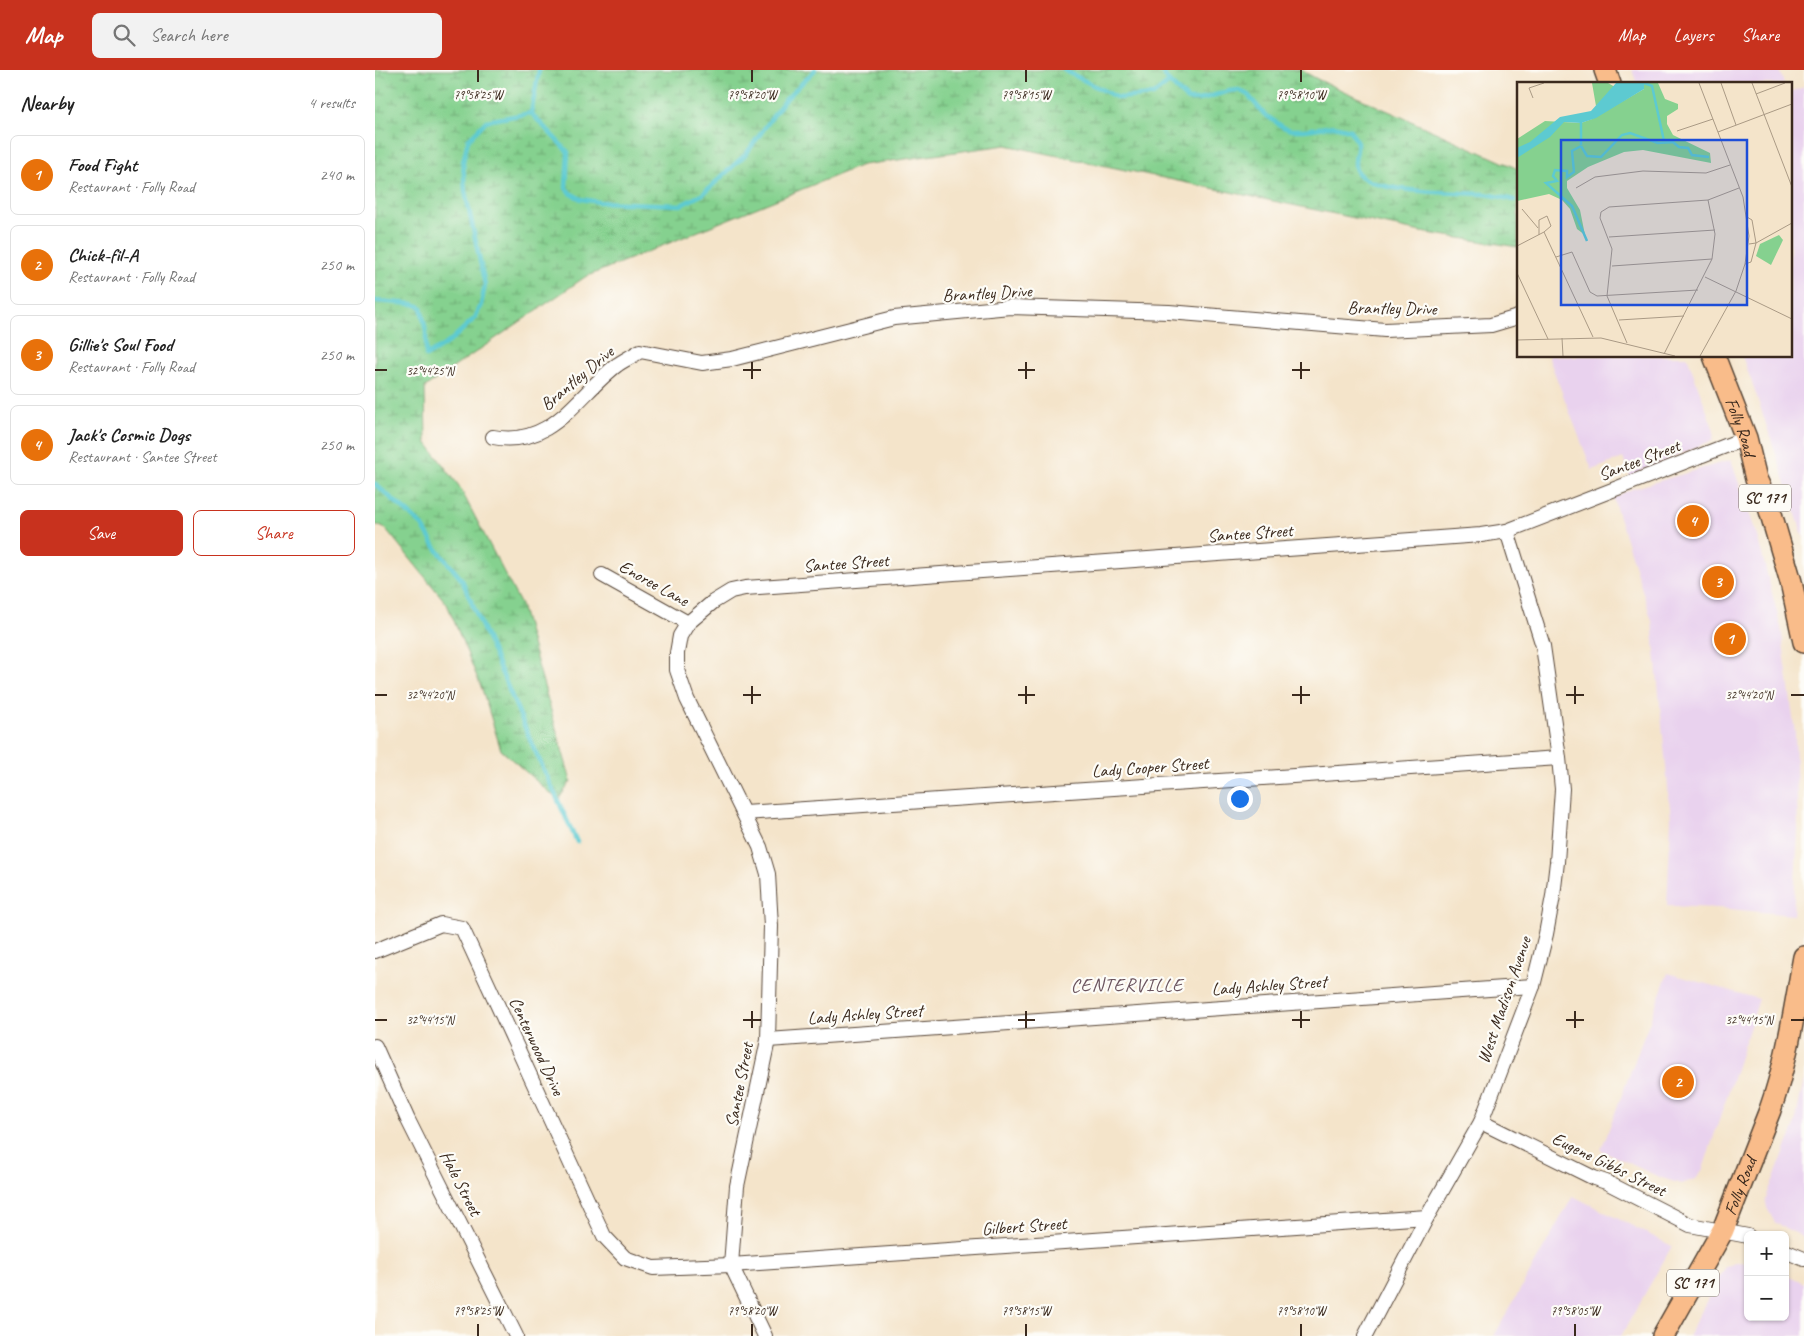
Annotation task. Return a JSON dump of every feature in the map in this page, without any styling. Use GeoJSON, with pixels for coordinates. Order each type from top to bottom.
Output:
{"type":"FeatureCollection","features":[{"type":"Feature","properties":{"kind":"main road"},"geometry":{"type":"LineString","coordinates":[[1605,70],[1609,82]]}},
{"type":"Feature","properties":{"kind":"main road","name":"Folly Road"},"geometry":{"type":"LineString","coordinates":[[1715,358],[1746,438],[1756,479],[1769,507],[1791,582],[1804,642]]}},
{"type":"Feature","properties":{"kind":"main road","name":"Folly Road"},"geometry":{"type":"LineString","coordinates":[[1663,1336],[1723,1230],[1775,1095],[1798,1025],[1804,957]]}},
{"type":"Feature","properties":{"kind":"street","name":"Brantley Drive"},"geometry":{"type":"LineString","coordinates":[[493,437],[504,439],[535,435],[565,416],[617,366],[641,351],[702,363],[732,359],[894,318],[1010,308],[1169,312],[1385,330],[1491,326],[1517,317]]}},
{"type":"Feature","properties":{"kind":"street","name":"Santee Street"},"geometry":{"type":"LineString","coordinates":[[765,1336],[731,1265],[737,1186],[768,1040],[771,926],[768,874],[760,848],[745,813],[687,699],[677,670],[680,636],[688,623],[713,602],[731,591],[745,588],[1452,537],[1507,531],[1746,438]]}},
{"type":"Feature","properties":{"kind":"street","name":"West Madison Avenue"},"geometry":{"type":"LineString","coordinates":[[1365,1336],[1427,1217],[1481,1122],[1533,986],[1547,934],[1557,862],[1561,789],[1559,758],[1543,646],[1507,531]]}},
{"type":"Feature","properties":{"kind":"street","name":"Enoree Lane"},"geometry":{"type":"LineString","coordinates":[[602,575],[688,623]]}},
{"type":"Feature","properties":{"kind":"street","name":"Lady Cooper Street"},"geometry":{"type":"LineString","coordinates":[[745,813],[1559,758]]}},
{"type":"Feature","properties":{"kind":"street","name":"Centerwood Drive"},"geometry":{"type":"LineString","coordinates":[[375,951],[441,924],[462,928],[604,1236],[625,1258]]}},
{"type":"Feature","properties":{"kind":"street","name":"Lady Ashley Street"},"geometry":{"type":"LineString","coordinates":[[768,1040],[1533,986]]}},
{"type":"Feature","properties":{"kind":"street","name":"Hale Street"},"geometry":{"type":"LineString","coordinates":[[375,1046],[408,1120],[516,1336]]}},
{"type":"Feature","properties":{"kind":"street","name":"Eugene Gibbs Street"},"geometry":{"type":"LineString","coordinates":[[1481,1122],[1690,1226],[1723,1230],[1744,1235]]}},
{"type":"Feature","properties":{"kind":"street","name":"Gilbert Street"},"geometry":{"type":"LineString","coordinates":[[625,1258],[653,1268],[731,1265],[1427,1217]]}},
{"type":"Feature","properties":{"kind":"street"},"geometry":{"type":"LineString","coordinates":[[1789,1252],[1804,1259]]}},
{"type":"Feature","properties":{"kind":"shaded area"},"geometry":{"type":"Polygon","coordinates":[[[1632,70],[1779,70],[1783,82],[1636,82],[1632,70]]]}},
{"type":"Feature","properties":{"kind":"shaded area"},"geometry":{"type":"Polygon","coordinates":[[[1804,87],[1804,539],[1743,358],[1791,358],[1791,92],[1804,87]]]}},
{"type":"Feature","properties":{"kind":"shaded area"},"geometry":{"type":"Polygon","coordinates":[[[1549,358],[1688,358],[1714,431],[1713,440],[1630,476],[1623,458],[1592,470],[1549,358]]]}},
{"type":"Feature","properties":{"kind":"shaded area"},"geometry":{"type":"Polygon","coordinates":[[[1731,460],[1758,539],[1781,628],[1795,733],[1798,830],[1793,915],[1719,908],[1667,906],[1671,819],[1652,621],[1613,498],[1632,489],[1731,460]]]}},
{"type":"Feature","properties":{"kind":"shaded area"},"geometry":{"type":"Polygon","coordinates":[[[1668,973],[1759,999],[1703,1169],[1696,1179],[1681,1184],[1659,1177],[1601,1150],[1668,973]]]}},
{"type":"Feature","properties":{"kind":"shaded area"},"geometry":{"type":"Polygon","coordinates":[[[1804,1079],[1804,1237],[1775,1223],[1765,1200],[1794,1128],[1804,1079]]]}},
{"type":"Feature","properties":{"kind":"shaded area"},"geometry":{"type":"Polygon","coordinates":[[[1573,1196],[1672,1246],[1621,1336],[1494,1336],[1573,1196]]]}},
{"type":"Feature","properties":{"kind":"shaded area"},"geometry":{"type":"Polygon","coordinates":[[[1737,1262],[1744,1263],[1744,1321],[1789,1321],[1789,1276],[1804,1283],[1804,1336],[1688,1336],[1726,1267],[1737,1262]]]}},
{"type":"Feature","properties":{"kind":"green space"},"geometry":{"type":"Polygon","coordinates":[[[375,70],[1301,70],[1319,80],[1517,169],[1517,247],[1421,232],[1006,145],[862,165],[585,277],[425,387],[426,442],[459,486],[521,605],[571,781],[558,800],[501,750],[482,689],[447,604],[386,529],[375,524],[375,70]]]}},
{"type":"Feature","properties":{"kind":"waterway"},"geometry":{"type":"LineString","coordinates":[[531,113],[539,70]]}},
{"type":"Feature","properties":{"kind":"waterway"},"geometry":{"type":"LineString","coordinates":[[531,113],[568,152],[566,188],[570,193],[581,199],[599,202],[681,205],[703,194],[746,154],[783,102],[815,70]]}},
{"type":"Feature","properties":{"kind":"waterway"},"geometry":{"type":"LineString","coordinates":[[1064,70],[1118,98],[1153,95],[1169,82]]}},
{"type":"Feature","properties":{"kind":"waterway"},"geometry":{"type":"LineString","coordinates":[[1161,70],[1169,82],[1188,100],[1198,100],[1239,90],[1248,95],[1264,114],[1291,130],[1334,126],[1350,130],[1357,143],[1356,170],[1364,178],[1378,184],[1415,191],[1488,194],[1514,200]]}},
{"type":"Feature","properties":{"kind":"waterway"},"geometry":{"type":"LineString","coordinates":[[375,301],[413,304],[421,307],[426,332],[426,356],[449,342],[475,318],[481,305],[485,285],[465,191],[463,162],[468,140],[486,121],[531,113]]}},
{"type":"Feature","properties":{"kind":"waterway"},"geometry":{"type":"LineString","coordinates":[[375,484],[422,525],[435,547],[462,580],[533,746],[577,842]]}},
{"type":"Feature","properties":{"kind":"place","name":"Jack's Cosmic Dogs"},"geometry":{"type":"Point","coordinates":[1693,521]}},
{"type":"Feature","properties":{"kind":"place","name":"Gillie's Soul Food"},"geometry":{"type":"Point","coordinates":[1718,582]}},
{"type":"Feature","properties":{"kind":"place","name":"Food Fight"},"geometry":{"type":"Point","coordinates":[1730,639]}},
{"type":"Feature","properties":{"kind":"place","name":"Chick-fil-A"},"geometry":{"type":"Point","coordinates":[1678,1082]}},
{"type":"Feature","properties":{"kind":"district","name":"CENTERVILLE"},"geometry":{"type":"Point","coordinates":[1127,985]}}]}
